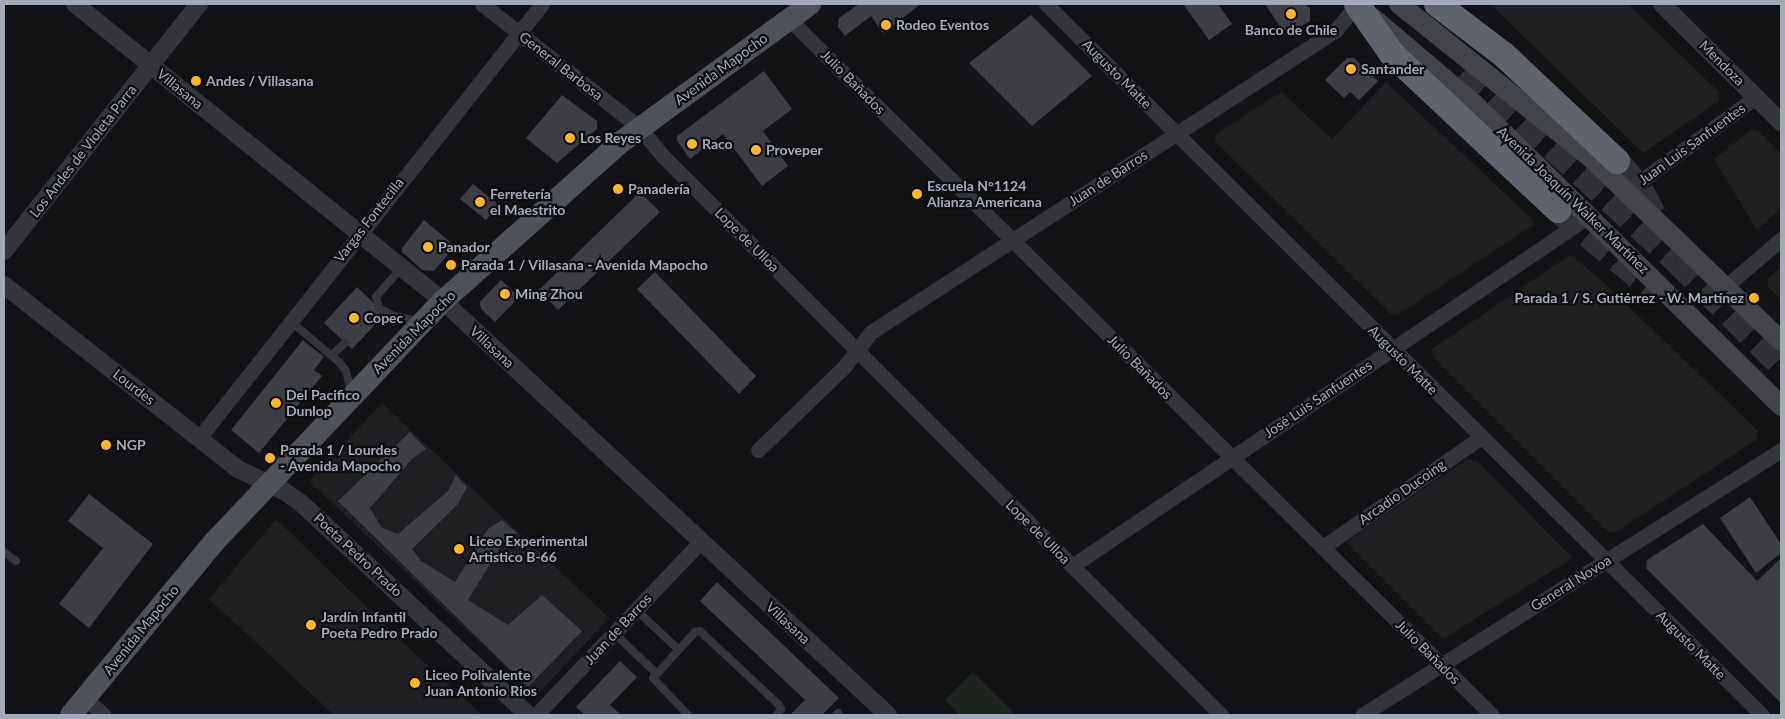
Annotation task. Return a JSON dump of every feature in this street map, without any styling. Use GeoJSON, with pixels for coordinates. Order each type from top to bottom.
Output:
{"type":"FeatureCollection","features":[{"type":"Feature","properties":{"kind":"highway"},"geometry":{"type":"LineString","coordinates":[[1356,4],[1392,54],[1558,210]]}},
{"type":"Feature","properties":{"kind":"highway"},"geometry":{"type":"LineString","coordinates":[[1437,4],[1504,55],[1617,161]]}},
{"type":"Feature","properties":{"kind":"main road","name":"Avenida Mapocho"},"geometry":{"type":"LineString","coordinates":[[71,715],[184,577],[352,395],[444,301],[640,128],[810,4]]}},
{"type":"Feature","properties":{"kind":"main road","name":"Avenida Joaquín Walker Martínez"},"geometry":{"type":"LineString","coordinates":[[1356,4],[1467,98],[1781,406]]}},
{"type":"Feature","properties":{"kind":"main road"},"geometry":{"type":"LineString","coordinates":[[1399,4],[1510,91],[1627,191],[1781,341]]}},
{"type":"Feature","properties":{"kind":"street","name":"Villasana"},"geometry":{"type":"LineString","coordinates":[[75,4],[444,301],[700,542],[888,715]]}},
{"type":"Feature","properties":{"kind":"street","name":"Los Andes de Violeta Parra"},"geometry":{"type":"LineString","coordinates":[[4,251],[200,4]]}},
{"type":"Feature","properties":{"kind":"street","name":"General Barbosa"},"geometry":{"type":"LineString","coordinates":[[482,4],[640,128]]}},
{"type":"Feature","properties":{"kind":"street","name":"Vargas Fontecilla"},"geometry":{"type":"LineString","coordinates":[[199,438],[542,4]]}},
{"type":"Feature","properties":{"kind":"street","name":"Augusto Matte"},"geometry":{"type":"LineString","coordinates":[[1046,4],[1391,349],[1762,715]]}},
{"type":"Feature","properties":{"kind":"street","name":"Juan de Barros"},"geometry":{"type":"LineString","coordinates":[[856,349],[871,332],[1336,30],[1356,4]]}},
{"type":"Feature","properties":{"kind":"street","name":"Mendoza"},"geometry":{"type":"LineString","coordinates":[[1662,4],[1781,122]]}},
{"type":"Feature","properties":{"kind":"street","name":"Julio Bañados"},"geometry":{"type":"LineString","coordinates":[[789,19],[1492,715]]}},
{"type":"Feature","properties":{"kind":"street","name":"Juan Luis Sanfuentes"},"geometry":{"type":"LineString","coordinates":[[1627,191],[1756,97]]}},
{"type":"Feature","properties":{"kind":"street","name":"Lope de Ulloa"},"geometry":{"type":"LineString","coordinates":[[640,128],[663,156],[1221,715]]}},
{"type":"Feature","properties":{"kind":"street","name":"José Luis Sanfuentes"},"geometry":{"type":"LineString","coordinates":[[1072,566],[1589,216]]}},
{"type":"Feature","properties":{"kind":"street"},"geometry":{"type":"LineString","coordinates":[[1725,287],[1781,239]]}},
{"type":"Feature","properties":{"kind":"street","name":"Lourdes"},"geometry":{"type":"LineString","coordinates":[[4,285],[238,469],[269,484]]}},
{"type":"Feature","properties":{"kind":"street"},"geometry":{"type":"LineString","coordinates":[[758,450],[844,367],[856,349]]}},
{"type":"Feature","properties":{"kind":"street","name":"Arcadio Ducoing"},"geometry":{"type":"LineString","coordinates":[[1323,547],[1482,437]]}},
{"type":"Feature","properties":{"kind":"street","name":"General Novoa"},"geometry":{"type":"LineString","coordinates":[[1362,715],[1781,450]]}},
{"type":"Feature","properties":{"kind":"street","name":"Poeta Pedro Prado"},"geometry":{"type":"LineString","coordinates":[[269,484],[301,503],[528,715]]}},
{"type":"Feature","properties":{"kind":"street","name":"Juan de Barros"},"geometry":{"type":"LineString","coordinates":[[536,715],[700,542]]}},
{"type":"Feature","properties":{"kind":"street"},"geometry":{"type":"LineString","coordinates":[[85,698],[104,715]]}},
{"type":"Feature","properties":{"kind":"lane"},"geometry":{"type":"LineString","coordinates":[[402,266],[376,298],[379,308],[394,316],[423,322]]}},
{"type":"Feature","properties":{"kind":"lane"},"geometry":{"type":"LineString","coordinates":[[290,321],[332,355],[346,371],[352,395]]}},
{"type":"Feature","properties":{"kind":"lane"},"geometry":{"type":"LineString","coordinates":[[332,355],[345,343]]}},
{"type":"Feature","properties":{"kind":"lane"},"geometry":{"type":"LineString","coordinates":[[4,552],[16,561]]}},
{"type":"Feature","properties":{"kind":"lane"},"geometry":{"type":"LineString","coordinates":[[636,610],[678,649]]}},
{"type":"Feature","properties":{"kind":"lane"},"geometry":{"type":"LineString","coordinates":[[688,715],[655,683],[656,673],[695,632],[704,634],[778,704],[781,709],[777,715]]}},
{"type":"Feature","properties":{"kind":"lane"},"geometry":{"type":"LineString","coordinates":[[614,633],[656,673]]}},
{"type":"Feature","properties":{"kind":"shaded area"},"geometry":{"type":"Polygon","coordinates":[[[1490,4],[1628,4],[1719,92],[1719,101],[1643,153],[1490,4]]]}},
{"type":"Feature","properties":{"kind":"shaded area"},"geometry":{"type":"Polygon","coordinates":[[[1386,82],[1533,220],[1533,225],[1398,315],[1391,314],[1215,141],[1216,134],[1281,92],[1332,139],[1386,82]]]}},
{"type":"Feature","properties":{"kind":"shaded area"},"geometry":{"type":"Polygon","coordinates":[[[1752,129],[1759,131],[1781,154],[1781,208],[1757,230],[1714,159],[1752,129]]]}},
{"type":"Feature","properties":{"kind":"shaded area"},"geometry":{"type":"Polygon","coordinates":[[[1570,255],[1598,277],[1758,431],[1756,440],[1616,532],[1608,532],[1433,357],[1432,349],[1570,255]]]}},
{"type":"Feature","properties":{"kind":"shaded area"},"geometry":{"type":"Polygon","coordinates":[[[1781,268],[1781,300],[1768,287],[1768,278],[1781,268]]]}},
{"type":"Feature","properties":{"kind":"shaded area","name":"Liceo Experimental Artistico B-66"},"geometry":{"type":"Polygon","coordinates":[[[382,403],[609,618],[536,696],[309,481],[382,403]]]}},
{"type":"Feature","properties":{"kind":"shaded area"},"geometry":{"type":"Polygon","coordinates":[[[1467,459],[1477,461],[1573,558],[1443,639],[1346,542],[1467,459]]]}},
{"type":"Feature","properties":{"kind":"shaded area","name":"Jardín Infantil Poeta Pedro Prado"},"geometry":{"type":"Polygon","coordinates":[[[276,519],[412,651],[482,715],[334,715],[209,599],[276,519]]]}},
{"type":"Feature","properties":{"kind":"shaded area"},"geometry":{"type":"Polygon","coordinates":[[[973,672],[1016,715],[960,715],[945,700],[973,672]]]}},
{"type":"Feature","properties":{"kind":"building","name":"Rodeo Eventos"},"geometry":{"type":"Polygon","coordinates":[[[859,4],[921,4],[883,33],[871,16],[845,36],[838,27],[839,18],[859,4]]]}},
{"type":"Feature","properties":{"kind":"building"},"geometry":{"type":"Polygon","coordinates":[[[1183,4],[1218,4],[1232,24],[1209,40],[1183,4]]]}},
{"type":"Feature","properties":{"kind":"building","name":"Banco de Chile"},"geometry":{"type":"Polygon","coordinates":[[[1265,4],[1305,4],[1310,8],[1310,21],[1286,36],[1265,4]]]}},
{"type":"Feature","properties":{"kind":"building"},"geometry":{"type":"Polygon","coordinates":[[[1031,15],[1092,76],[1032,126],[969,63],[1031,15]]]}},
{"type":"Feature","properties":{"kind":"building","name":"Santander"},"geometry":{"type":"Polygon","coordinates":[[[1347,58],[1354,58],[1378,81],[1359,100],[1350,92],[1344,98],[1325,80],[1347,58]]]}},
{"type":"Feature","properties":{"kind":"building"},"geometry":{"type":"Polygon","coordinates":[[[764,71],[792,109],[763,131],[788,166],[762,186],[723,134],[690,159],[677,141],[677,136],[764,71]]]}},
{"type":"Feature","properties":{"kind":"building"},"geometry":{"type":"Polygon","coordinates":[[[562,95],[597,121],[597,129],[557,163],[526,138],[562,95]]]}},
{"type":"Feature","properties":{"kind":"building","name":"Ferretería el Maestrito"},"geometry":{"type":"Polygon","coordinates":[[[473,184],[499,205],[486,220],[460,199],[473,184]]]}},
{"type":"Feature","properties":{"kind":"building"},"geometry":{"type":"Polygon","coordinates":[[[640,192],[660,212],[558,310],[539,290],[640,192]]]}},
{"type":"Feature","properties":{"kind":"building","name":"Panador"},"geometry":{"type":"Polygon","coordinates":[[[424,220],[455,246],[434,271],[422,270],[402,252],[402,248],[424,220]]]}},
{"type":"Feature","properties":{"kind":"building"},"geometry":{"type":"Polygon","coordinates":[[[655,272],[756,376],[739,394],[637,289],[655,272]]]}},
{"type":"Feature","properties":{"kind":"building"},"geometry":{"type":"Polygon","coordinates":[[[501,280],[519,297],[495,322],[481,309],[480,302],[501,280]]]}},
{"type":"Feature","properties":{"kind":"building","name":"Copec"},"geometry":{"type":"Polygon","coordinates":[[[357,287],[385,314],[352,349],[324,323],[357,287]]]}},
{"type":"Feature","properties":{"kind":"building","name":"Del Pacifico Dunlop"},"geometry":{"type":"Polygon","coordinates":[[[303,340],[324,357],[314,370],[322,376],[259,453],[231,430],[303,340]]]}},
{"type":"Feature","properties":{"kind":"building"},"geometry":{"type":"Polygon","coordinates":[[[410,432],[426,449],[413,458],[370,508],[382,528],[398,534],[448,491],[456,475],[467,487],[458,504],[412,549],[421,561],[455,582],[488,529],[502,520],[517,533],[503,543],[468,600],[508,625],[542,595],[582,631],[528,687],[338,501],[410,432]]]}},
{"type":"Feature","properties":{"kind":"building"},"geometry":{"type":"Polygon","coordinates":[[[89,494],[153,544],[89,628],[59,604],[103,548],[68,521],[89,494]]]}},
{"type":"Feature","properties":{"kind":"building"},"geometry":{"type":"Polygon","coordinates":[[[1750,497],[1781,544],[1781,553],[1756,573],[1720,518],[1750,497]]]}},
{"type":"Feature","properties":{"kind":"building"},"geometry":{"type":"Polygon","coordinates":[[[1703,524],[1757,581],[1781,558],[1781,703],[1646,568],[1647,560],[1703,524]]]}},
{"type":"Feature","properties":{"kind":"building"},"geometry":{"type":"Polygon","coordinates":[[[717,582],[839,698],[822,715],[790,715],[805,700],[700,601],[717,582]]]}},
{"type":"Feature","properties":{"kind":"building"},"geometry":{"type":"Polygon","coordinates":[[[620,661],[637,677],[610,705],[621,715],[585,715],[576,707],[620,661]]]}},
{"type":"Feature","properties":{"kind":"tunnel"},"geometry":{"type":"LineString","coordinates":[[1466,69],[1676,260],[1781,365]]}},
{"type":"Feature","properties":{"kind":"tunnel"},"geometry":{"type":"LineString","coordinates":[[1617,161],[1641,191],[1659,226]]}},
{"type":"Feature","properties":{"kind":"tunnel"},"geometry":{"type":"LineString","coordinates":[[1558,210],[1657,292]]}},
{"type":"Feature","properties":{"kind":"place","name":"Banco de Chile"},"geometry":{"type":"Point","coordinates":[1291,14]}},
{"type":"Feature","properties":{"kind":"place","name":"Rodeo Eventos"},"geometry":{"type":"Point","coordinates":[886,25]}},
{"type":"Feature","properties":{"kind":"place","name":"Santander"},"geometry":{"type":"Point","coordinates":[1351,69]}},
{"type":"Feature","properties":{"kind":"place","name":"Andes / Villasana"},"geometry":{"type":"Point","coordinates":[196,81]}},
{"type":"Feature","properties":{"kind":"place","name":"Los Reyes"},"geometry":{"type":"Point","coordinates":[570,138]}},
{"type":"Feature","properties":{"kind":"place","name":"Raco"},"geometry":{"type":"Point","coordinates":[692,144]}},
{"type":"Feature","properties":{"kind":"place","name":"Proveper"},"geometry":{"type":"Point","coordinates":[756,150]}},
{"type":"Feature","properties":{"kind":"place","name":"Panadería"},"geometry":{"type":"Point","coordinates":[618,189]}},
{"type":"Feature","properties":{"kind":"place","name":"Escuela N°1124 Alianza Americana"},"geometry":{"type":"Point","coordinates":[917,194]}},
{"type":"Feature","properties":{"kind":"place","name":"Ferretería el Maestrito"},"geometry":{"type":"Point","coordinates":[480,202]}},
{"type":"Feature","properties":{"kind":"place","name":"Panador"},"geometry":{"type":"Point","coordinates":[428,247]}},
{"type":"Feature","properties":{"kind":"place","name":"Parada 1 / Villasana - Avenida Mapocho"},"geometry":{"type":"Point","coordinates":[451,265]}},
{"type":"Feature","properties":{"kind":"place","name":"Ming Zhou"},"geometry":{"type":"Point","coordinates":[505,294]}},
{"type":"Feature","properties":{"kind":"place","name":"Parada 1 / S. Gutiérrez - W. Martínez"},"geometry":{"type":"Point","coordinates":[1754,298]}},
{"type":"Feature","properties":{"kind":"place","name":"Copec"},"geometry":{"type":"Point","coordinates":[354,318]}},
{"type":"Feature","properties":{"kind":"place","name":"Del Pacifico Dunlop"},"geometry":{"type":"Point","coordinates":[276,403]}},
{"type":"Feature","properties":{"kind":"place","name":"NGP"},"geometry":{"type":"Point","coordinates":[106,445]}},
{"type":"Feature","properties":{"kind":"place","name":"Parada 1 / Lourdes - Avenida Mapocho"},"geometry":{"type":"Point","coordinates":[270,458]}},
{"type":"Feature","properties":{"kind":"place","name":"Liceo Experimental Artistico B-66"},"geometry":{"type":"Point","coordinates":[459,549]}},
{"type":"Feature","properties":{"kind":"place","name":"Jardín Infantil Poeta Pedro Prado"},"geometry":{"type":"Point","coordinates":[311,625]}},
{"type":"Feature","properties":{"kind":"place","name":"Liceo Polivalente Juan Antonio Rios"},"geometry":{"type":"Point","coordinates":[415,683]}}]}
